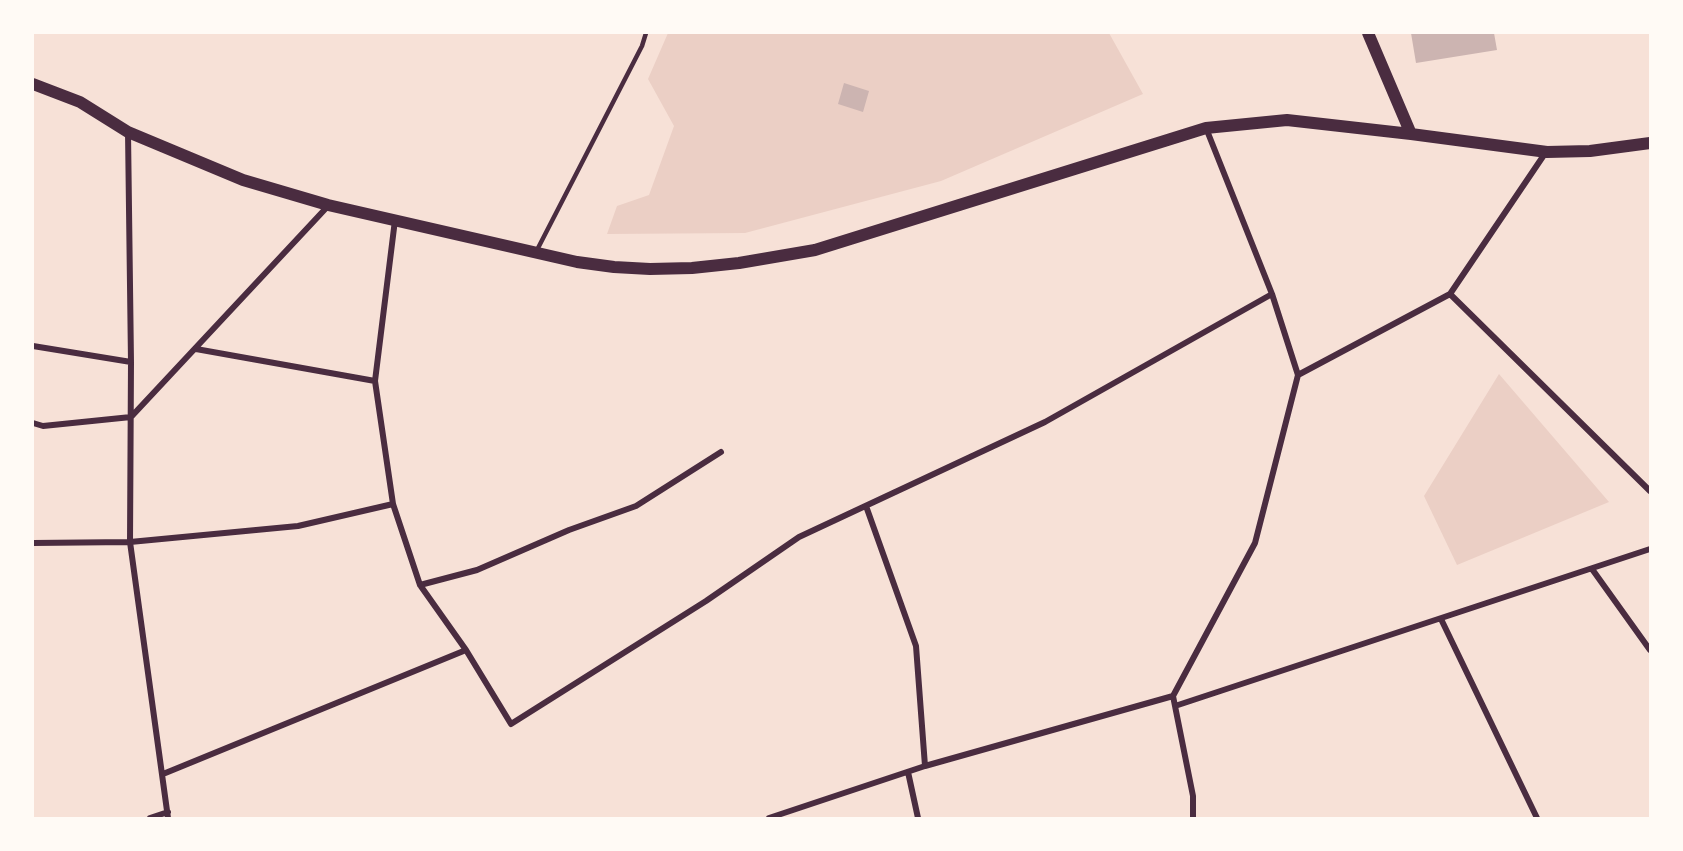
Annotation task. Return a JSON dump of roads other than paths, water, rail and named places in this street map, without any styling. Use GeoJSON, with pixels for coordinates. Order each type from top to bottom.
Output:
{"type":"FeatureCollection","features":[{"type":"Feature","properties":{"kind":"main road"},"geometry":{"type":"LineString","coordinates":[[1368,33],[1411,134]]}},
{"type":"Feature","properties":{"kind":"main road"},"geometry":{"type":"LineString","coordinates":[[33,84],[80,102],[128,132],[243,180],[328,205],[577,262],[650,269],[692,268],[783,257],[845,242],[1206,128],[1251,122],[1287,120],[1547,152],[1590,151],[1650,143]]}},
{"type":"Feature","properties":{"kind":"street"},"geometry":{"type":"LineString","coordinates":[[1193,818],[1193,796],[1173,696],[1255,543],[1298,375],[1272,294],[1206,128]]}},
{"type":"Feature","properties":{"kind":"street"},"geometry":{"type":"LineString","coordinates":[[128,132],[131,362],[130,542],[168,815],[150,818]]}},
{"type":"Feature","properties":{"kind":"street"},"geometry":{"type":"LineString","coordinates":[[1298,375],[1450,294],[1547,152]]}},
{"type":"Feature","properties":{"kind":"street"},"geometry":{"type":"LineString","coordinates":[[33,423],[44,426],[131,417],[328,205]]}},
{"type":"Feature","properties":{"kind":"street"},"geometry":{"type":"LineString","coordinates":[[395,220],[375,381],[393,504],[420,585],[466,650],[511,724],[706,601],[800,537],[1045,422],[1272,294]]}},
{"type":"Feature","properties":{"kind":"street"},"geometry":{"type":"LineString","coordinates":[[1450,294],[1650,491]]}},
{"type":"Feature","properties":{"kind":"street"},"geometry":{"type":"LineString","coordinates":[[33,346],[131,362]]}},
{"type":"Feature","properties":{"kind":"street"},"geometry":{"type":"LineString","coordinates":[[196,349],[375,381]]}},
{"type":"Feature","properties":{"kind":"street"},"geometry":{"type":"LineString","coordinates":[[420,585],[477,570],[569,530],[636,506],[721,452]]}},
{"type":"Feature","properties":{"kind":"street"},"geometry":{"type":"LineString","coordinates":[[33,543],[130,542],[298,526],[393,504]]}},
{"type":"Feature","properties":{"kind":"street"},"geometry":{"type":"LineString","coordinates":[[866,506],[916,646],[925,766]]}},
{"type":"Feature","properties":{"kind":"street"},"geometry":{"type":"LineString","coordinates":[[1175,706],[1650,549]]}},
{"type":"Feature","properties":{"kind":"street"},"geometry":{"type":"LineString","coordinates":[[1592,569],[1650,650]]}},
{"type":"Feature","properties":{"kind":"street"},"geometry":{"type":"LineString","coordinates":[[1441,619],[1537,818]]}},
{"type":"Feature","properties":{"kind":"street"},"geometry":{"type":"LineString","coordinates":[[163,774],[466,650]]}},
{"type":"Feature","properties":{"kind":"street"},"geometry":{"type":"LineString","coordinates":[[770,818],[925,766],[1173,696]]}},
{"type":"Feature","properties":{"kind":"street"},"geometry":{"type":"LineString","coordinates":[[908,772],[918,818]]}},
{"type":"Feature","properties":{"kind":"lane"},"geometry":{"type":"LineString","coordinates":[[536,253],[642,46],[646,33]]}}]}
